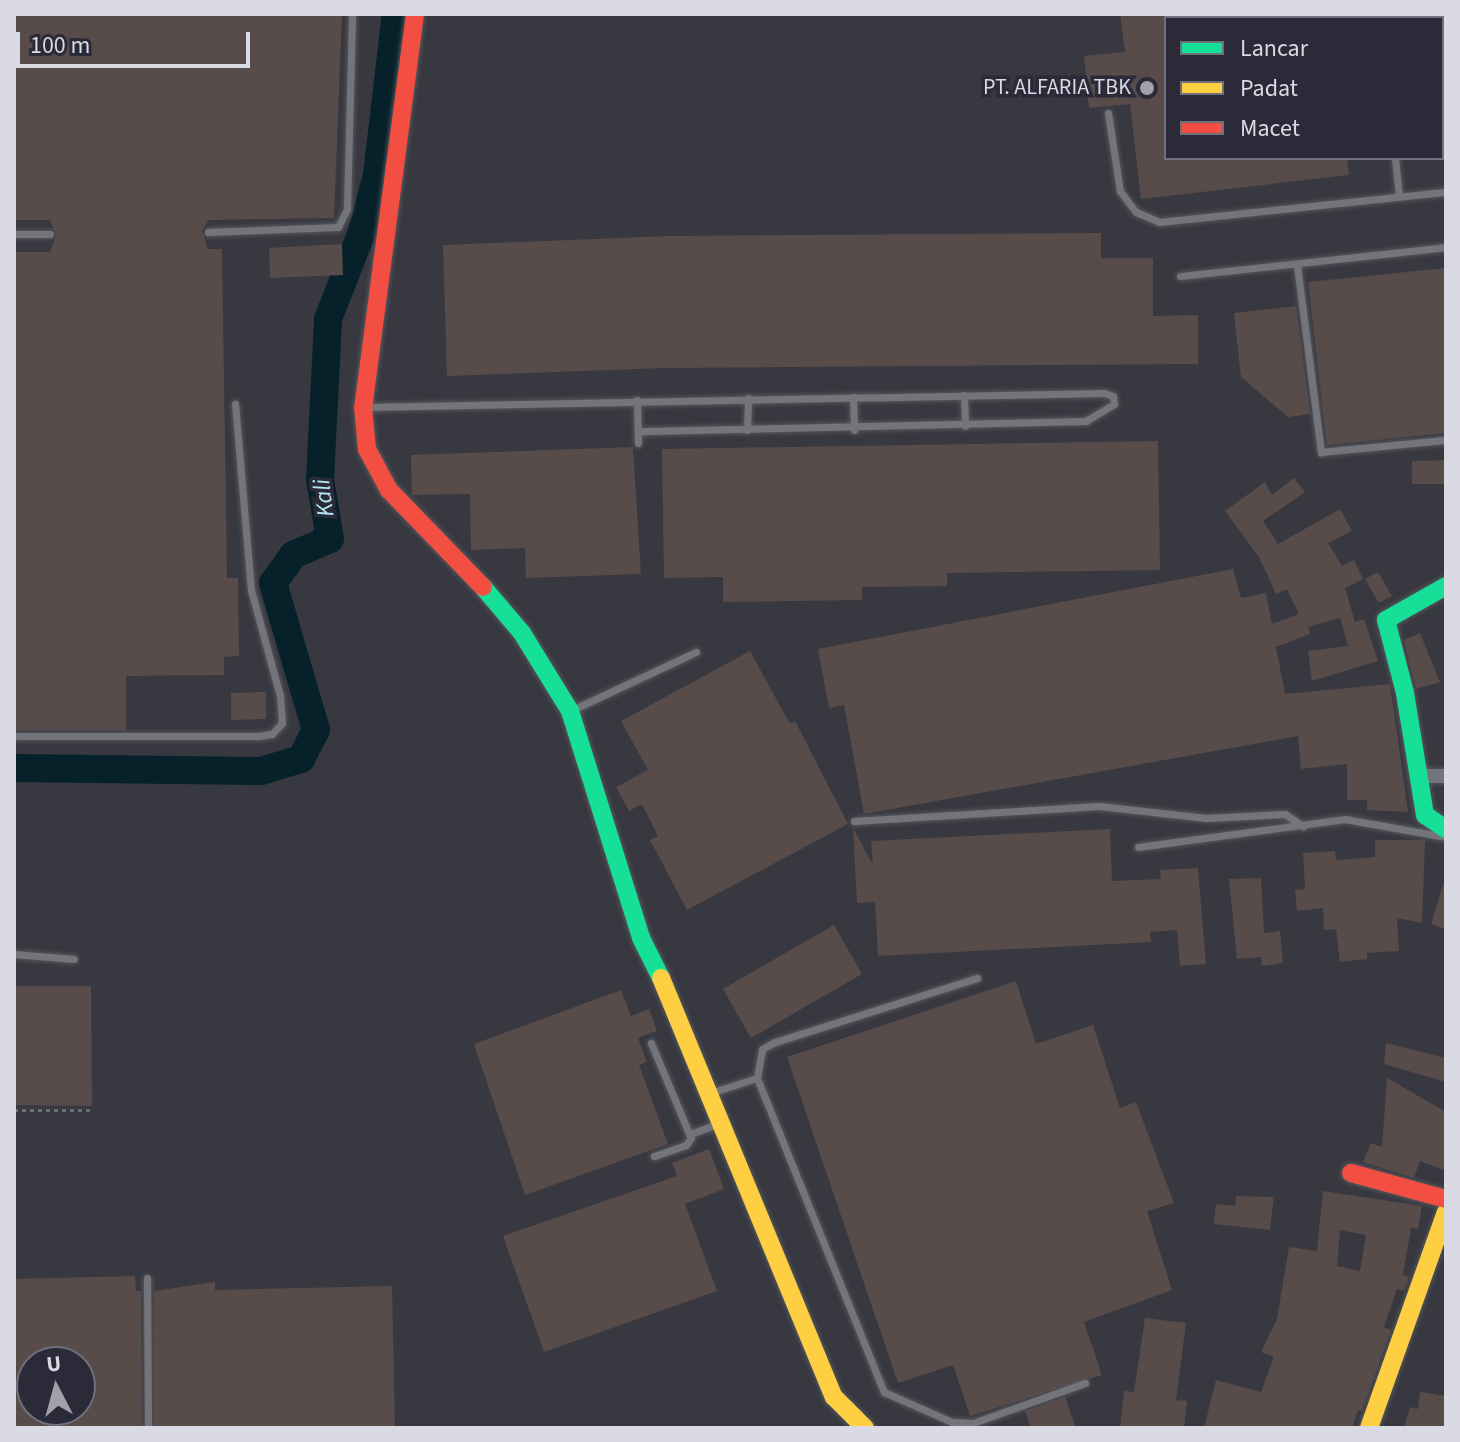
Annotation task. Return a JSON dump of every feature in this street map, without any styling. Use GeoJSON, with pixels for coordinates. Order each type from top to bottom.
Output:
{"type":"FeatureCollection","features":[{"type":"Feature","properties":{"kind":"street"},"geometry":{"type":"LineString","coordinates":[[415,14],[363,407],[375,472],[448,545],[522,633],[570,711],[641,938],[711,1092],[834,1397],[865,1428]]}},
{"type":"Feature","properties":{"kind":"street"},"geometry":{"type":"LineString","coordinates":[[1446,586],[1386,620],[1427,820],[1446,829]]}},
{"type":"Feature","properties":{"kind":"street"},"geometry":{"type":"LineString","coordinates":[[1418,776],[1446,776]]}},
{"type":"Feature","properties":{"kind":"street"},"geometry":{"type":"LineString","coordinates":[[1351,1173],[1446,1199]]}},
{"type":"Feature","properties":{"kind":"street"},"geometry":{"type":"LineString","coordinates":[[1369,1428],[1446,1212]]}},
{"type":"Feature","properties":{"kind":"lane"},"geometry":{"type":"LineString","coordinates":[[208,232],[338,227],[347,209],[352,14]]}},
{"type":"Feature","properties":{"kind":"lane"},"geometry":{"type":"LineString","coordinates":[[1108,113],[1120,191],[1128,205],[1151,220],[1446,192]]}},
{"type":"Feature","properties":{"kind":"lane"},"geometry":{"type":"LineString","coordinates":[[1395,160],[1399,197]]}},
{"type":"Feature","properties":{"kind":"lane"},"geometry":{"type":"LineString","coordinates":[[14,234],[50,234]]}},
{"type":"Feature","properties":{"kind":"lane"},"geometry":{"type":"LineString","coordinates":[[1180,276],[1446,247]]}},
{"type":"Feature","properties":{"kind":"lane"},"geometry":{"type":"LineString","coordinates":[[1297,265],[1321,452],[1446,440]]}},
{"type":"Feature","properties":{"kind":"lane"},"geometry":{"type":"LineString","coordinates":[[363,407],[1104,393],[1113,396],[1114,404],[1086,421],[854,430],[638,431]]}},
{"type":"Feature","properties":{"kind":"lane"},"geometry":{"type":"LineString","coordinates":[[964,395],[965,426]]}},
{"type":"Feature","properties":{"kind":"lane"},"geometry":{"type":"LineString","coordinates":[[853,397],[854,430]]}},
{"type":"Feature","properties":{"kind":"lane"},"geometry":{"type":"LineString","coordinates":[[747,430],[748,398]]}},
{"type":"Feature","properties":{"kind":"lane"},"geometry":{"type":"LineString","coordinates":[[637,400],[638,443]]}},
{"type":"Feature","properties":{"kind":"lane"},"geometry":{"type":"LineString","coordinates":[[14,736],[258,736],[272,734],[282,723],[280,696],[251,590],[235,404]]}},
{"type":"Feature","properties":{"kind":"lane"},"geometry":{"type":"LineString","coordinates":[[570,711],[696,652]]}},
{"type":"Feature","properties":{"kind":"lane"},"geometry":{"type":"LineString","coordinates":[[854,821],[1099,806],[1206,818],[1285,814],[1303,826]]}},
{"type":"Feature","properties":{"kind":"lane"},"geometry":{"type":"LineString","coordinates":[[1138,847],[1364,819],[1446,837]]}},
{"type":"Feature","properties":{"kind":"lane"},"geometry":{"type":"LineString","coordinates":[[14,954],[74,959]]}},
{"type":"Feature","properties":{"kind":"lane"},"geometry":{"type":"LineString","coordinates":[[977,978],[775,1042],[762,1049],[757,1078],[884,1392],[952,1422],[973,1423],[1085,1383]]}},
{"type":"Feature","properties":{"kind":"lane"},"geometry":{"type":"LineString","coordinates":[[651,1043],[690,1134],[686,1145],[654,1156]]}},
{"type":"Feature","properties":{"kind":"lane"},"geometry":{"type":"LineString","coordinates":[[711,1092],[757,1078]]}},
{"type":"Feature","properties":{"kind":"lane"},"geometry":{"type":"LineString","coordinates":[[690,1134],[723,1122]]}},
{"type":"Feature","properties":{"kind":"lane"},"geometry":{"type":"LineString","coordinates":[[147,1278],[148,1428]]}},
{"type":"Feature","properties":{"kind":"path"},"geometry":{"type":"LineString","coordinates":[[14,1110],[94,1110]]}},
{"type":"Feature","properties":{"kind":"building"},"geometry":{"type":"Polygon","coordinates":[[[14,14],[342,14],[334,218],[208,220],[202,231],[208,249],[222,249],[227,578],[238,578],[239,656],[224,657],[224,675],[126,676],[126,730],[14,730],[14,252],[50,252],[56,235],[50,220],[14,220],[14,14]]]}},
{"type":"Feature","properties":{"kind":"building","name":"PT. ALFARIA TBK"},"geometry":{"type":"Polygon","coordinates":[[[1120,14],[1166,14],[1164,160],[1347,160],[1349,175],[1141,199],[1130,104],[1089,108],[1084,56],[1125,52],[1120,14]]]}},
{"type":"Feature","properties":{"kind":"building"},"geometry":{"type":"Polygon","coordinates":[[[1101,233],[1101,258],[1153,258],[1153,316],[1198,315],[1198,364],[664,368],[447,376],[443,245],[668,236],[1101,233]]]}},
{"type":"Feature","properties":{"kind":"building"},"geometry":{"type":"Polygon","coordinates":[[[342,244],[343,275],[270,278],[269,248],[342,244]]]}},
{"type":"Feature","properties":{"kind":"building"},"geometry":{"type":"Polygon","coordinates":[[[1446,268],[1446,433],[1327,445],[1308,282],[1446,268]]]}},
{"type":"Feature","properties":{"kind":"building"},"geometry":{"type":"Polygon","coordinates":[[[1296,306],[1310,414],[1288,417],[1241,377],[1234,313],[1296,306]]]}},
{"type":"Feature","properties":{"kind":"building"},"geometry":{"type":"Polygon","coordinates":[[[1158,441],[1160,570],[947,573],[947,586],[862,587],[862,600],[723,602],[723,577],[664,578],[662,449],[1158,441]]]}},
{"type":"Feature","properties":{"kind":"building"},"geometry":{"type":"Polygon","coordinates":[[[633,447],[641,574],[526,578],[525,548],[471,550],[470,494],[412,495],[411,455],[633,447]]]}},
{"type":"Feature","properties":{"kind":"building"},"geometry":{"type":"Polygon","coordinates":[[[1446,460],[1446,484],[1412,484],[1412,461],[1446,460]]]}},
{"type":"Feature","properties":{"kind":"building"},"geometry":{"type":"Polygon","coordinates":[[[1294,478],[1305,492],[1263,521],[1278,544],[1340,509],[1352,531],[1328,543],[1342,566],[1354,560],[1363,579],[1345,588],[1355,622],[1364,619],[1378,661],[1312,681],[1308,651],[1348,646],[1340,618],[1308,627],[1310,634],[1276,647],[1285,694],[1390,684],[1408,812],[1367,810],[1367,800],[1347,800],[1347,764],[1301,769],[1298,736],[864,814],[844,705],[829,708],[818,649],[1233,569],[1241,598],[1266,593],[1272,624],[1299,614],[1287,589],[1276,594],[1259,557],[1225,511],[1265,482],[1272,495],[1294,478]]]}},
{"type":"Feature","properties":{"kind":"building"},"geometry":{"type":"Polygon","coordinates":[[[1378,572],[1392,596],[1379,603],[1365,579],[1378,572]]]}},
{"type":"Feature","properties":{"kind":"building"},"geometry":{"type":"Polygon","coordinates":[[[1420,633],[1440,682],[1416,689],[1404,640],[1420,633]]]}},
{"type":"Feature","properties":{"kind":"building"},"geometry":{"type":"Polygon","coordinates":[[[750,651],[790,724],[795,721],[848,824],[687,910],[650,840],[658,836],[642,804],[629,811],[616,787],[648,770],[621,721],[750,651]]]}},
{"type":"Feature","properties":{"kind":"building"},"geometry":{"type":"Polygon","coordinates":[[[266,692],[266,719],[231,720],[231,693],[266,692]]]}},
{"type":"Feature","properties":{"kind":"building"},"geometry":{"type":"Polygon","coordinates":[[[853,828],[873,865],[871,841],[1110,829],[1112,881],[1161,879],[1160,870],[1198,868],[1206,964],[1180,966],[1177,930],[1150,932],[1151,942],[878,956],[875,902],[857,903],[853,828]]]}},
{"type":"Feature","properties":{"kind":"building"},"geometry":{"type":"Polygon","coordinates":[[[1375,840],[1425,840],[1422,923],[1397,918],[1399,951],[1367,953],[1367,959],[1340,962],[1336,929],[1324,930],[1323,908],[1297,911],[1295,890],[1305,889],[1303,853],[1335,851],[1336,860],[1375,857],[1375,840]]]}},
{"type":"Feature","properties":{"kind":"building"},"geometry":{"type":"Polygon","coordinates":[[[1261,878],[1264,933],[1280,931],[1283,963],[1262,966],[1261,957],[1237,959],[1229,879],[1261,878]]]}},
{"type":"Feature","properties":{"kind":"building"},"geometry":{"type":"Polygon","coordinates":[[[1443,885],[1446,886],[1446,930],[1431,924],[1443,885]]]}},
{"type":"Feature","properties":{"kind":"building"},"geometry":{"type":"Polygon","coordinates":[[[834,925],[862,974],[751,1038],[723,989],[834,925]]]}},
{"type":"Feature","properties":{"kind":"building"},"geometry":{"type":"Polygon","coordinates":[[[1016,981],[1036,1044],[1093,1025],[1120,1108],[1136,1102],[1174,1203],[1147,1211],[1172,1290],[1084,1322],[1102,1375],[970,1416],[953,1365],[898,1383],[787,1057],[1016,981]]]}},
{"type":"Feature","properties":{"kind":"building"},"geometry":{"type":"Polygon","coordinates":[[[14,986],[91,986],[92,1106],[14,1105],[14,986]]]}},
{"type":"Feature","properties":{"kind":"building"},"geometry":{"type":"Polygon","coordinates":[[[621,990],[631,1016],[649,1009],[657,1031],[638,1038],[647,1062],[639,1065],[668,1144],[525,1195],[474,1044],[621,990]]]}},
{"type":"Feature","properties":{"kind":"building"},"geometry":{"type":"Polygon","coordinates":[[[1386,1043],[1446,1058],[1446,1082],[1384,1064],[1386,1043]]]}},
{"type":"Feature","properties":{"kind":"building"},"geometry":{"type":"Polygon","coordinates":[[[1387,1078],[1446,1112],[1446,1171],[1420,1161],[1414,1178],[1363,1162],[1371,1143],[1382,1147],[1387,1078]]]}},
{"type":"Feature","properties":{"kind":"building"},"geometry":{"type":"Polygon","coordinates":[[[709,1149],[724,1189],[685,1204],[717,1291],[544,1352],[503,1236],[677,1176],[672,1163],[709,1149]]]}},
{"type":"Feature","properties":{"kind":"building"},"geometry":{"type":"Polygon","coordinates":[[[1323,1191],[1422,1206],[1418,1229],[1411,1228],[1403,1275],[1409,1277],[1404,1291],[1397,1289],[1384,1327],[1391,1330],[1362,1411],[1358,1410],[1352,1428],[1204,1428],[1216,1380],[1261,1392],[1274,1357],[1261,1352],[1277,1319],[1289,1247],[1317,1251],[1323,1191]],[[1340,1230],[1337,1266],[1360,1271],[1366,1235],[1340,1230]]]}},
{"type":"Feature","properties":{"kind":"building"},"geometry":{"type":"Polygon","coordinates":[[[1236,1196],[1274,1197],[1270,1230],[1214,1224],[1216,1204],[1235,1206],[1236,1196]]]}},
{"type":"Feature","properties":{"kind":"building"},"geometry":{"type":"Polygon","coordinates":[[[135,1276],[136,1291],[141,1291],[142,1428],[14,1428],[14,1279],[135,1276]]]}},
{"type":"Feature","properties":{"kind":"building"},"geometry":{"type":"Polygon","coordinates":[[[215,1282],[215,1290],[392,1286],[395,1428],[154,1428],[154,1291],[215,1282]]]}},
{"type":"Feature","properties":{"kind":"building"},"geometry":{"type":"Polygon","coordinates":[[[1145,1318],[1186,1323],[1176,1400],[1187,1401],[1184,1428],[1120,1428],[1124,1391],[1134,1392],[1145,1318]]]}},
{"type":"Feature","properties":{"kind":"building"},"geometry":{"type":"Polygon","coordinates":[[[1420,1392],[1446,1396],[1446,1428],[1404,1428],[1410,1407],[1418,1409],[1420,1392]]]}},
{"type":"Feature","properties":{"kind":"building"},"geometry":{"type":"Polygon","coordinates":[[[1065,1397],[1076,1428],[1031,1428],[1025,1411],[1065,1397]]]}},
{"type":"Feature","properties":{"kind":"waterway","name":"Kali"},"geometry":{"type":"LineString","coordinates":[[14,768],[261,771],[301,759],[316,730],[273,583],[293,555],[330,539],[320,479],[328,319],[363,229],[377,175],[396,14]]}},
{"type":"Feature","properties":{"kind":"traffic: fast"},"geometry":{"type":"LineString","coordinates":[[1446,586],[1386,620],[1405,693],[1425,815],[1446,829]]}},
{"type":"Feature","properties":{"kind":"traffic: fast"},"geometry":{"type":"LineString","coordinates":[[483,587],[522,633],[570,711],[641,938],[661,978]]}},
{"type":"Feature","properties":{"kind":"traffic: slow"},"geometry":{"type":"LineString","coordinates":[[661,978],[834,1397],[865,1428]]}},
{"type":"Feature","properties":{"kind":"traffic: slow"},"geometry":{"type":"LineString","coordinates":[[1369,1428],[1446,1212]]}},
{"type":"Feature","properties":{"kind":"traffic: jam"},"geometry":{"type":"LineString","coordinates":[[415,14],[363,407],[367,449],[389,490],[483,587]]}},
{"type":"Feature","properties":{"kind":"traffic: jam"},"geometry":{"type":"LineString","coordinates":[[1351,1173],[1446,1199]]}},
{"type":"Feature","properties":{"kind":"place","name":"PT. ALFARIA TBK"},"geometry":{"type":"Point","coordinates":[1147,88]}}]}
